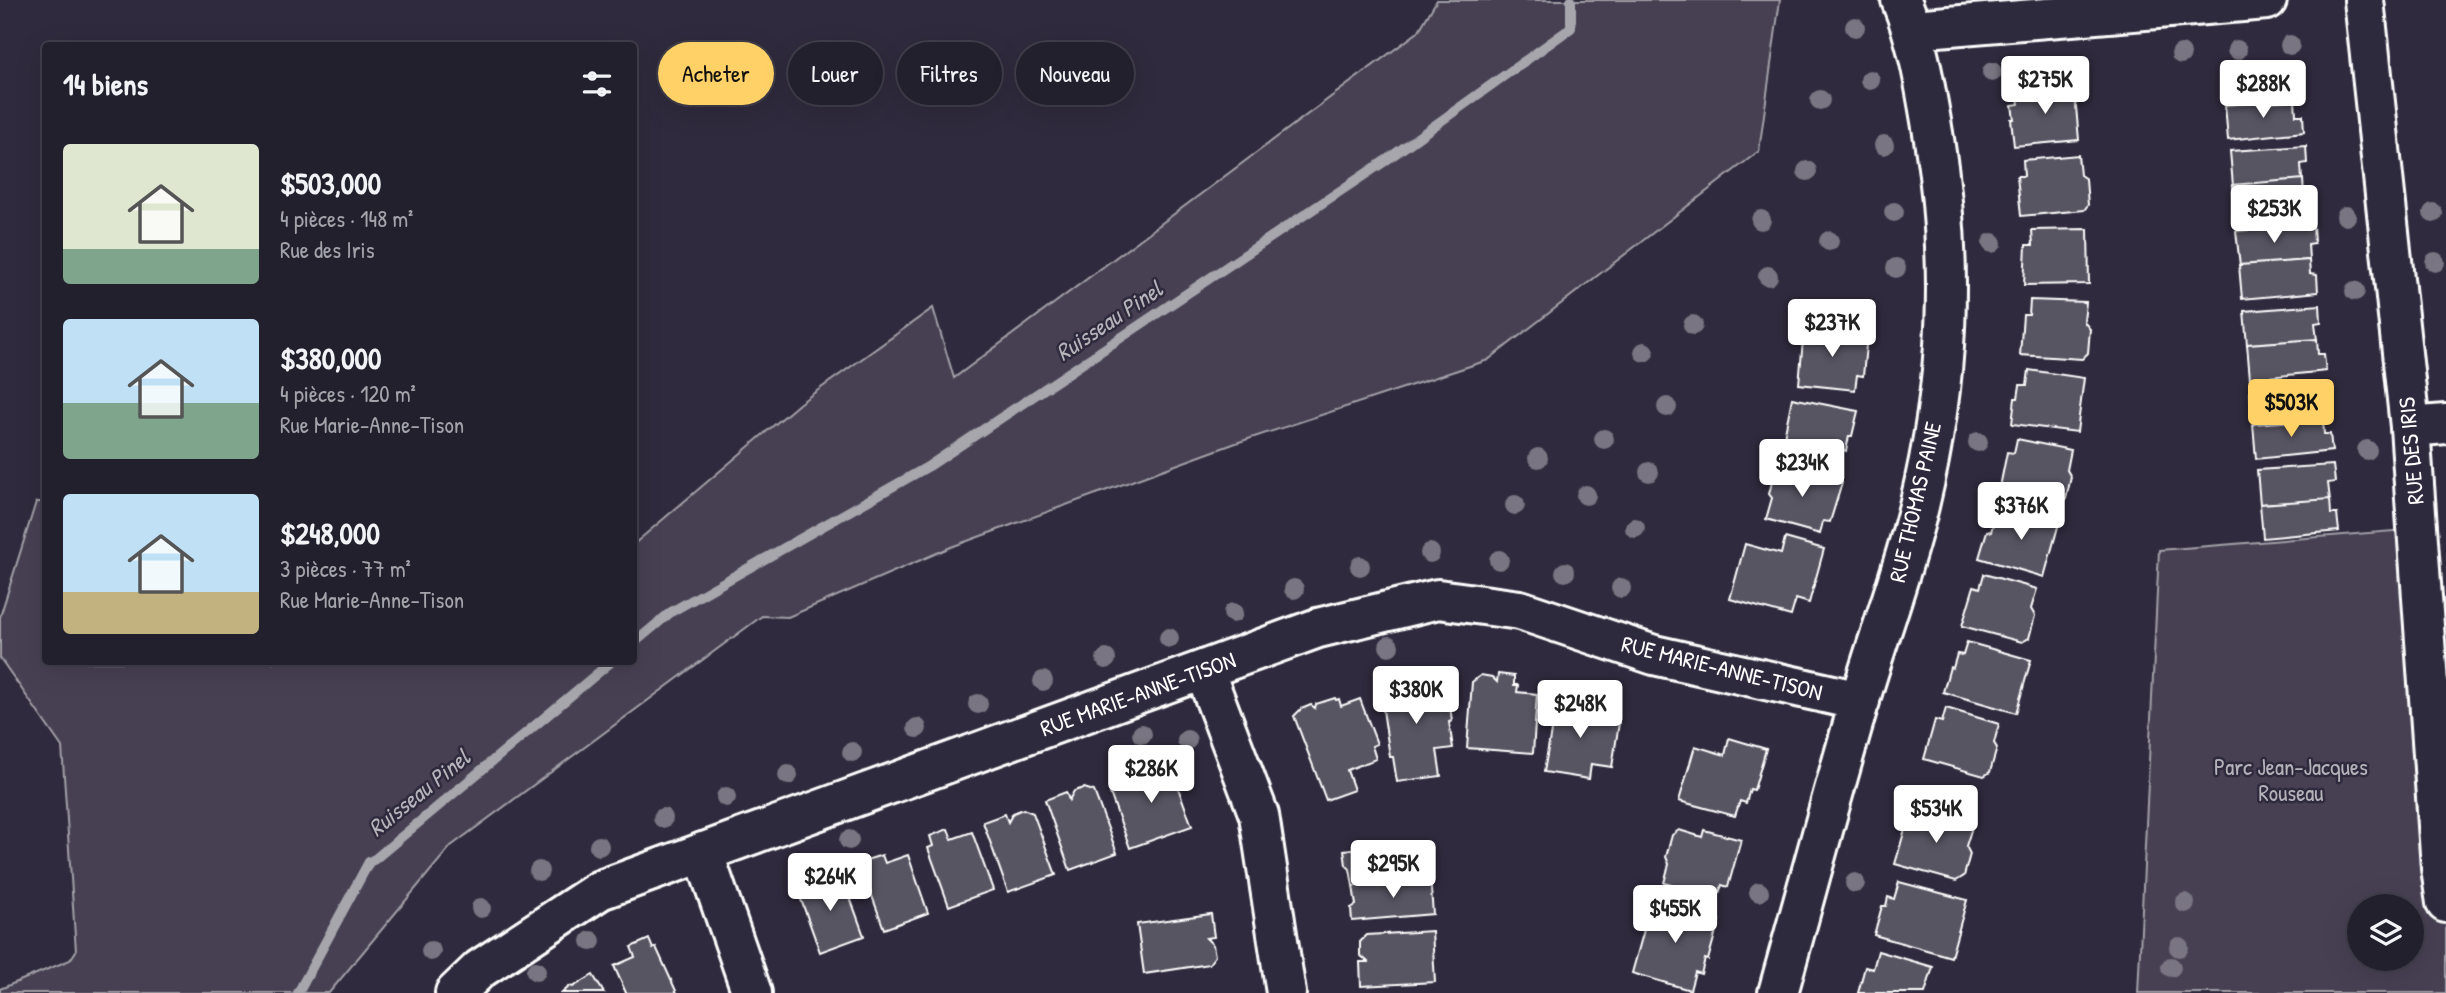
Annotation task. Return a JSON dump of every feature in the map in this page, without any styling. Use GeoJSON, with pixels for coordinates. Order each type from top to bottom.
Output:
{"type":"FeatureCollection","features":[{"type":"Feature","properties":{"kind":"street"},"geometry":{"type":"LineString","coordinates":[[1907,15],[2267,0]]}},
{"type":"Feature","properties":{"kind":"street","name":"RUE DES IRIS"},"geometry":{"type":"LineString","coordinates":[[2364,0],[2428,426],[2444,880]]}},
{"type":"Feature","properties":{"kind":"street","name":"RUE THOMAS PAINE"},"geometry":{"type":"LineString","coordinates":[[1778,993],[1860,701],[1919,507],[1939,392],[1947,311],[1946,245],[1940,176],[1907,15]]}},
{"type":"Feature","properties":{"kind":"street","name":"RUE MARIE-ANNE-TISON"},"geometry":{"type":"LineString","coordinates":[[455,993],[480,969],[600,890],[1318,628],[1438,599],[1520,610],[1654,655],[1860,701]]}},
{"type":"Feature","properties":{"kind":"street"},"geometry":{"type":"LineString","coordinates":[[1204,670],[1259,815],[1286,993]]}},
{"type":"Feature","properties":{"kind":"street"},"geometry":{"type":"LineString","coordinates":[[703,852],[752,993]]}},
{"type":"Feature","properties":{"kind":"green space"},"geometry":{"type":"Polygon","coordinates":[[[1437,0],[1780,0],[1759,151],[1488,360],[1236,443],[951,547],[788,617],[762,616],[451,846],[329,993],[0,993],[0,989],[70,960],[76,951],[62,747],[0,658],[0,617],[36,502],[42,502],[42,665],[637,665],[637,541],[800,403],[933,308],[954,378],[1418,32],[1437,0]]]}},
{"type":"Feature","properties":{"kind":"green space","name":"Parc Jean-Jacques Rouseau"},"geometry":{"type":"Polygon","coordinates":[[[2418,529],[2446,887],[2446,993],[2138,993],[2159,550],[2418,529]]]}},
{"type":"Feature","properties":{"kind":"building"},"geometry":{"type":"Polygon","coordinates":[[[2299,66],[2300,83],[2294,85],[2295,101],[2225,105],[2223,72],[2299,66]]]}},
{"type":"Feature","properties":{"kind":"building"},"geometry":{"type":"Polygon","coordinates":[[[2074,84],[2079,140],[2014,146],[2011,119],[2014,119],[2012,105],[2019,104],[2017,89],[2074,84]]]}},
{"type":"Feature","properties":{"kind":"building"},"geometry":{"type":"Polygon","coordinates":[[[2295,100],[2296,115],[2303,115],[2304,132],[2228,140],[2225,105],[2295,100]]]}},
{"type":"Feature","properties":{"kind":"building"},"geometry":{"type":"Polygon","coordinates":[[[2306,146],[2307,163],[2301,164],[2302,180],[2233,186],[2230,151],[2306,146]]]}},
{"type":"Feature","properties":{"kind":"building"},"geometry":{"type":"Polygon","coordinates":[[[2078,155],[2080,175],[2086,179],[2088,205],[2084,210],[2021,216],[2017,176],[2024,176],[2023,160],[2078,155]]]}},
{"type":"Feature","properties":{"kind":"building"},"geometry":{"type":"Polygon","coordinates":[[[2303,179],[2304,194],[2310,195],[2312,211],[2235,219],[2233,185],[2303,179]]]}},
{"type":"Feature","properties":{"kind":"building"},"geometry":{"type":"Polygon","coordinates":[[[2313,225],[2314,243],[2308,244],[2309,260],[2240,266],[2236,231],[2313,225]]]}},
{"type":"Feature","properties":{"kind":"building"},"geometry":{"type":"Polygon","coordinates":[[[2088,229],[2089,284],[2024,285],[2026,245],[2033,245],[2032,230],[2088,229]]]}},
{"type":"Feature","properties":{"kind":"building"},"geometry":{"type":"Polygon","coordinates":[[[2309,260],[2310,274],[2317,275],[2318,292],[2242,299],[2239,265],[2309,260]]]}},
{"type":"Feature","properties":{"kind":"building"},"geometry":{"type":"Polygon","coordinates":[[[2030,300],[2086,302],[2084,322],[2090,329],[2088,353],[2082,359],[2020,355],[2023,315],[2029,315],[2030,300]]]}},
{"type":"Feature","properties":{"kind":"building"},"geometry":{"type":"Polygon","coordinates":[[[2320,305],[2321,322],[2315,323],[2317,340],[2247,345],[2244,311],[2320,305]]]}},
{"type":"Feature","properties":{"kind":"building"},"geometry":{"type":"Polygon","coordinates":[[[1804,329],[1867,335],[1863,376],[1857,375],[1855,390],[1799,384],[1804,329]]]}},
{"type":"Feature","properties":{"kind":"building"},"geometry":{"type":"Polygon","coordinates":[[[2317,339],[2318,354],[2324,354],[2326,371],[2250,379],[2247,344],[2317,339]]]}},
{"type":"Feature","properties":{"kind":"building"},"geometry":{"type":"Polygon","coordinates":[[[2029,370],[2084,378],[2077,432],[2012,424],[2015,398],[2018,398],[2020,385],[2027,385],[2029,370]]]}},
{"type":"Feature","properties":{"kind":"building"},"geometry":{"type":"Polygon","coordinates":[[[2326,385],[2327,402],[2321,404],[2322,420],[2253,426],[2250,390],[2326,385]]]}},
{"type":"Feature","properties":{"kind":"building"},"geometry":{"type":"Polygon","coordinates":[[[1792,398],[1858,411],[1846,451],[1840,449],[1837,463],[1781,452],[1792,398]]]}},
{"type":"Feature","properties":{"kind":"building"},"geometry":{"type":"Polygon","coordinates":[[[2323,419],[2324,434],[2330,434],[2332,451],[2256,459],[2253,424],[2323,419]]]}},
{"type":"Feature","properties":{"kind":"building"},"geometry":{"type":"Polygon","coordinates":[[[2017,439],[2071,450],[2067,470],[2071,477],[2066,499],[2060,505],[1999,492],[2007,452],[2014,453],[2017,439]]]}},
{"type":"Feature","properties":{"kind":"building"},"geometry":{"type":"Polygon","coordinates":[[[2333,465],[2335,482],[2328,483],[2330,500],[2260,504],[2257,470],[2333,465]]]}},
{"type":"Feature","properties":{"kind":"building"},"geometry":{"type":"Polygon","coordinates":[[[1781,466],[1842,483],[1830,522],[1823,521],[1820,534],[1766,519],[1772,498],[1769,494],[1775,470],[1781,466]]]}},
{"type":"Feature","properties":{"kind":"building"},"geometry":{"type":"Polygon","coordinates":[[[2330,499],[2331,514],[2337,514],[2339,531],[2263,538],[2260,504],[2330,499]]]}},
{"type":"Feature","properties":{"kind":"building"},"geometry":{"type":"Polygon","coordinates":[[[2004,508],[2059,523],[2044,577],[1979,558],[1987,531],[1991,532],[1994,520],[2000,522],[2004,508]]]}},
{"type":"Feature","properties":{"kind":"building"},"geometry":{"type":"Polygon","coordinates":[[[1785,538],[1824,549],[1809,603],[1796,599],[1791,616],[1730,599],[1745,544],[1781,554],[1785,538]]]}},
{"type":"Feature","properties":{"kind":"building"},"geometry":{"type":"Polygon","coordinates":[[[1984,574],[2037,589],[2031,609],[2035,616],[2029,638],[2022,642],[1962,626],[1974,586],[1980,588],[1984,574]]]}},
{"type":"Feature","properties":{"kind":"building"},"geometry":{"type":"Polygon","coordinates":[[[1967,642],[2031,660],[2016,713],[1943,692],[1950,667],[1953,668],[1957,654],[1963,655],[1967,642]]]}},
{"type":"Feature","properties":{"kind":"building"},"geometry":{"type":"Polygon","coordinates":[[[1498,674],[1514,676],[1514,685],[1518,685],[1517,692],[1537,694],[1533,753],[1467,748],[1472,682],[1481,675],[1492,677],[1497,682],[1498,674]]]}},
{"type":"Feature","properties":{"kind":"building"},"geometry":{"type":"Polygon","coordinates":[[[1420,675],[1425,686],[1447,683],[1453,748],[1437,750],[1441,776],[1397,782],[1393,757],[1390,757],[1379,683],[1383,683],[1385,679],[1397,677],[1401,680],[1400,678],[1420,675]]]}},
{"type":"Feature","properties":{"kind":"building"},"geometry":{"type":"Polygon","coordinates":[[[1339,699],[1341,706],[1360,699],[1377,744],[1372,746],[1376,759],[1347,770],[1354,790],[1326,800],[1294,716],[1301,709],[1311,705],[1315,708],[1316,704],[1339,699]]]}},
{"type":"Feature","properties":{"kind":"building"},"geometry":{"type":"Polygon","coordinates":[[[1563,699],[1574,701],[1578,706],[1579,703],[1597,706],[1600,709],[1598,719],[1619,723],[1612,767],[1591,764],[1589,779],[1544,772],[1556,702],[1563,699]]]}},
{"type":"Feature","properties":{"kind":"building"},"geometry":{"type":"Polygon","coordinates":[[[1946,708],[1999,724],[1994,743],[1997,748],[1990,772],[1984,776],[1924,759],[1935,720],[1942,722],[1946,708]]]}},
{"type":"Feature","properties":{"kind":"building"},"geometry":{"type":"Polygon","coordinates":[[[1729,738],[1766,749],[1754,790],[1750,789],[1746,803],[1740,801],[1735,816],[1679,801],[1695,746],[1725,755],[1729,738]]]}},
{"type":"Feature","properties":{"kind":"building"},"geometry":{"type":"Polygon","coordinates":[[[1160,760],[1168,761],[1192,826],[1130,848],[1110,793],[1128,786],[1125,774],[1145,767],[1148,769],[1149,764],[1160,760]]]}},
{"type":"Feature","properties":{"kind":"building"},"geometry":{"type":"Polygon","coordinates":[[[1084,788],[1094,791],[1117,853],[1070,870],[1045,800],[1066,792],[1069,800],[1074,791],[1084,788]]]}},
{"type":"Feature","properties":{"kind":"building"},"geometry":{"type":"Polygon","coordinates":[[[1916,808],[1973,824],[1966,846],[1970,854],[1964,876],[1956,881],[1895,864],[1907,822],[1912,824],[1916,808]]]}},
{"type":"Feature","properties":{"kind":"building"},"geometry":{"type":"Polygon","coordinates":[[[1023,809],[1033,813],[1056,875],[1008,892],[983,822],[1005,814],[1008,822],[1013,813],[1023,809]]]}},
{"type":"Feature","properties":{"kind":"building"},"geometry":{"type":"Polygon","coordinates":[[[948,829],[952,839],[972,832],[993,890],[949,906],[928,848],[933,846],[930,836],[948,829]]]}},
{"type":"Feature","properties":{"kind":"building"},"geometry":{"type":"Polygon","coordinates":[[[1679,830],[1702,837],[1704,830],[1741,840],[1728,887],[1722,885],[1717,898],[1664,883],[1669,864],[1666,857],[1672,835],[1679,830]]]}},
{"type":"Feature","properties":{"kind":"building"},"geometry":{"type":"Polygon","coordinates":[[[1427,842],[1430,877],[1353,886],[1344,850],[1427,842]]]}},
{"type":"Feature","properties":{"kind":"building"},"geometry":{"type":"Polygon","coordinates":[[[882,855],[885,863],[908,855],[928,913],[884,929],[863,871],[867,870],[863,861],[882,855]]]}},
{"type":"Feature","properties":{"kind":"building"},"geometry":{"type":"Polygon","coordinates":[[[820,875],[823,886],[843,878],[864,936],[820,952],[799,894],[805,892],[801,882],[820,875]]]}},
{"type":"Feature","properties":{"kind":"building"},"geometry":{"type":"Polygon","coordinates":[[[1430,877],[1433,914],[1352,921],[1351,908],[1356,905],[1353,886],[1430,877]]]}},
{"type":"Feature","properties":{"kind":"building"},"geometry":{"type":"Polygon","coordinates":[[[1899,882],[1967,900],[1951,957],[1874,935],[1882,906],[1886,906],[1888,897],[1894,899],[1899,882]]]}},
{"type":"Feature","properties":{"kind":"building"},"geometry":{"type":"Polygon","coordinates":[[[1652,901],[1719,920],[1708,960],[1705,959],[1701,974],[1695,972],[1690,990],[1632,973],[1652,901]]]}},
{"type":"Feature","properties":{"kind":"building"},"geometry":{"type":"Polygon","coordinates":[[[1211,914],[1214,937],[1206,938],[1213,945],[1215,956],[1209,964],[1144,974],[1137,924],[1211,914]]]}},
{"type":"Feature","properties":{"kind":"building"},"geometry":{"type":"Polygon","coordinates":[[[1432,931],[1435,982],[1361,986],[1360,962],[1368,962],[1360,955],[1360,942],[1367,935],[1432,931]]]}},
{"type":"Feature","properties":{"kind":"building"},"geometry":{"type":"Polygon","coordinates":[[[649,939],[653,949],[656,947],[677,993],[626,993],[614,966],[635,957],[631,947],[649,939]]]}},
{"type":"Feature","properties":{"kind":"building"},"geometry":{"type":"Polygon","coordinates":[[[1878,951],[1933,967],[1925,993],[1858,993],[1865,967],[1873,969],[1878,951]]]}},
{"type":"Feature","properties":{"kind":"building"},"geometry":{"type":"Polygon","coordinates":[[[593,975],[604,993],[562,993],[570,986],[573,987],[593,975]]]}},
{"type":"Feature","properties":{"kind":"waterway","name":"Ruisseau Pinel"},"geometry":{"type":"LineString","coordinates":[[637,640],[671,612],[929,466],[1385,161],[1571,28],[1571,0]]}},
{"type":"Feature","properties":{"kind":"waterway","name":"Ruisseau Pinel"},"geometry":{"type":"LineString","coordinates":[[298,993],[369,862],[607,665]]}}]}
